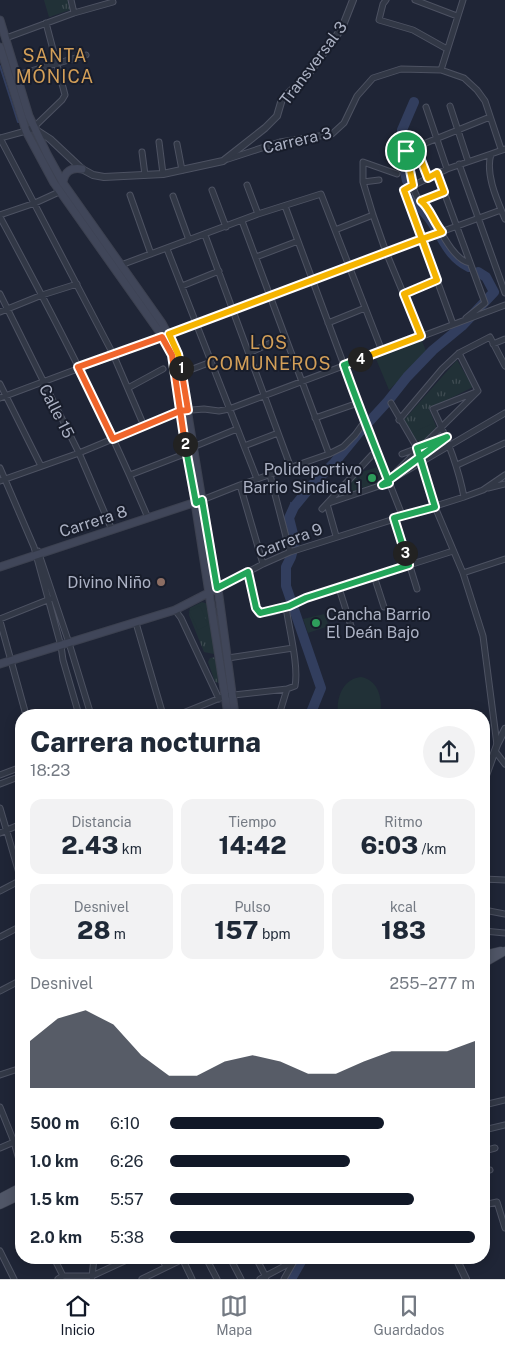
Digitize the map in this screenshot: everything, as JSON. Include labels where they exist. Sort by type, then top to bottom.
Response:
[{"type":"main road","points":[[0,20],[17,75],[27,130],[121,265],[178,354],[188,410],[209,592],[227,709]]},
{"type":"main road","points":[[0,47],[27,130],[58,192],[166,335],[172,355],[187,454],[217,588],[228,658],[225,697],[232,709]]},
{"type":"main road","points":[[63,183],[64,176],[69,171],[75,168],[82,169]]},
{"type":"main road","name":"Carrera 8","points":[[0,567],[36,552],[198,502]]},
{"type":"main road","name":"Carrera 9","points":[[0,664],[175,610],[217,588]]},
{"type":"main road","points":[[490,954],[505,950]]},
{"type":"main road","points":[[490,959],[505,950]]},
{"type":"main road","points":[[0,1196],[15,1188]]},
{"type":"main road","points":[[0,1207],[15,1200]]},
{"type":"street","points":[[71,0],[74,13]]},
{"type":"street","name":"Transversal 3","points":[[223,161],[265,128],[277,116],[282,99],[307,76],[342,28],[353,0]]},
{"type":"street","points":[[386,0],[383,4],[379,20],[413,30],[447,49]]},
{"type":"street","points":[[415,0],[458,16]]},
{"type":"street","points":[[440,70],[463,0]]},
{"type":"street","points":[[6,38],[74,13],[113,2]]},
{"type":"street","points":[[46,23],[65,95],[62,100],[27,130],[0,138],[113,354],[144,426]]},
{"type":"street","points":[[17,75],[86,55]]},
{"type":"street","name":"Carrera 3","points":[[27,130],[50,139],[82,169],[93,175],[104,177],[163,174],[223,161],[280,142],[332,134],[344,123],[357,96],[373,78],[401,69],[440,70],[464,78],[477,90],[485,101],[503,149]]},
{"type":"street","points":[[450,106],[460,130],[468,161]]},
{"type":"street","points":[[426,107],[447,169]]},
{"type":"street","points":[[470,262],[464,262],[454,252],[430,216],[425,204],[417,196],[406,151],[490,117]]},
{"type":"street","points":[[412,137],[428,178]]},
{"type":"street","points":[[159,142],[163,174]]},
{"type":"street","points":[[177,144],[182,170]]},
{"type":"street","points":[[453,324],[404,190],[437,173],[503,149]]},
{"type":"street","points":[[142,152],[145,175]]},
{"type":"street","points":[[491,154],[488,163],[493,188],[505,219]]},
{"type":"street","points":[[397,174],[363,162],[363,182],[373,215],[386,252],[421,336]]},
{"type":"street","points":[[459,164],[503,282],[505,293]]},
{"type":"street","points":[[437,173],[484,303],[468,319]]},
{"type":"street","points":[[363,182],[379,180]]},
{"type":"street","points":[[247,185],[258,214]]},
{"type":"street","points":[[212,190],[226,227]]},
{"type":"street","points":[[58,192],[0,216],[78,367],[130,475],[148,518]]},
{"type":"street","points":[[421,201],[444,192]]},
{"type":"street","points":[[121,265],[258,214],[321,194],[382,351]]},
{"type":"street","points":[[130,195],[151,254]]},
{"type":"street","points":[[173,196],[189,240]]},
{"type":"street","points":[[285,206],[365,422],[402,515]]},
{"type":"street","points":[[3,397],[312,279],[501,210]]},
{"type":"street","points":[[335,230],[373,215]]},
{"type":"street","points":[[242,221],[328,454]]},
{"type":"street","points":[[206,234],[232,310],[291,468]]},
{"type":"street","points":[[256,257],[298,241]]},
{"type":"street","points":[[167,249],[256,479]]},
{"type":"street","points":[[182,286],[219,271]]},
{"type":"street","points":[[404,294],[437,280]]},
{"type":"street","points":[[0,312],[42,295],[77,284]]},
{"type":"street","name":"Calle 15","points":[[0,294],[79,453],[112,530]]},
{"type":"street","points":[[0,482],[79,453],[180,411],[204,409],[219,411],[229,409],[505,305]]},
{"type":"street","points":[[328,323],[365,308]]},
{"type":"street","points":[[249,353],[284,337]]},
{"type":"street","points":[[399,420],[442,369],[460,353],[490,337],[505,366]]},
{"type":"street","points":[[493,344],[505,339]]},
{"type":"street","points":[[460,353],[478,390]]},
{"type":"street","points":[[182,372],[211,362]]},
{"type":"street","points":[[128,388],[163,369]]},
{"type":"street","points":[[0,384],[3,397],[41,466]]},
{"type":"street","points":[[464,497],[457,465],[447,437],[433,409],[478,390]]},
{"type":"street","points":[[382,485],[478,390]]},
{"type":"street","points":[[315,418],[358,403]]},
{"type":"street","points":[[391,403],[399,420],[417,448],[435,507],[463,573],[483,636],[496,748],[505,764]]},
{"type":"street","points":[[382,485],[505,413]]},
{"type":"street","points":[[198,502],[343,447],[365,422]]},
{"type":"street","points":[[193,447],[237,430]]},
{"type":"street","points":[[244,446],[278,433]]},
{"type":"street","points":[[382,485],[447,437]]},
{"type":"street","points":[[402,454],[447,437]]},
{"type":"street","points":[[457,465],[505,444]]},
{"type":"street","points":[[130,475],[187,454]]},
{"type":"street","points":[[322,509],[372,455],[378,454]]},
{"type":"street","points":[[0,468],[36,552],[50,599],[61,646],[62,660],[77,709]]},
{"type":"street","points":[[270,475],[290,552]]},
{"type":"street","name":"Carrera 9","points":[[217,588],[290,552],[402,515],[435,507],[464,497],[482,490],[505,476]]},
{"type":"street","points":[[326,504],[389,483]]},
{"type":"street","points":[[482,490],[505,484]]},
{"type":"street","points":[[240,485],[263,564]]},
{"type":"street","points":[[326,504],[336,536]]},
{"type":"street","points":[[394,518],[417,589]]},
{"type":"street","points":[[248,572],[256,608],[258,612],[265,613],[453,551]]},
{"type":"street","points":[[463,573],[505,559]]},
{"type":"street","points":[[374,576],[384,606]]},
{"type":"street","points":[[339,588],[351,626]]},
{"type":"street","points":[[24,709],[0,620],[50,599]]},
{"type":"street","points":[[50,599],[69,643],[89,709]]},
{"type":"street","points":[[194,709],[225,697],[287,689],[295,686],[293,648],[287,607]]},
{"type":"street","points":[[175,610],[225,697]]},
{"type":"street","points":[[136,623],[161,709]]},
{"type":"street","points":[[228,658],[293,648]]},
{"type":"street","points":[[281,709],[287,689]]},
{"type":"street","points":[[490,764],[505,729]]},
{"type":"street","points":[[0,775],[15,769]]},
{"type":"street","points":[[0,784],[15,778]]},
{"type":"street","points":[[0,808],[15,860]]},
{"type":"street","points":[[0,833],[15,827]]},
{"type":"street","points":[[490,879],[505,880]]},
{"type":"street","points":[[0,891],[15,883]]},
{"type":"street","points":[[490,911],[505,914]]},
{"type":"street","points":[[0,937],[15,929]]},
{"type":"street","points":[[490,932],[505,933]]},
{"type":"street","points":[[0,991],[15,983]]},
{"type":"street","points":[[0,1075],[15,1070]]},
{"type":"street","points":[[490,1104],[505,1100]]},
{"type":"street","points":[[0,1107],[15,1146]]},
{"type":"street","points":[[490,1129],[505,1126]]},
{"type":"street","points":[[0,1148],[14,1142]]},
{"type":"street","points":[[490,1149],[495,1148]]},
{"type":"street","points":[[490,1204],[497,1202],[503,1214],[505,1228]]},
{"type":"street","points":[[0,1252],[14,1279]]},
{"type":"street","points":[[56,1264],[61,1278],[92,1278],[119,1264]]},
{"type":"street","points":[[92,1278],[93,1264]]},
{"type":"street","points":[[142,1279],[170,1264]]},
{"type":"street","points":[[186,1264],[192,1279]]},
{"type":"street","points":[[209,1264],[217,1279]]},
{"type":"street","points":[[233,1264],[241,1279]]},
{"type":"street","points":[[259,1264],[266,1278]]},
{"type":"street","points":[[260,1279],[266,1278],[288,1264]]},
{"type":"street","points":[[284,1279],[292,1264]]},
{"type":"street","points":[[459,1264],[466,1279]]},
{"type":"green space","points":[[44,0],[70,0],[73,9],[49,17]]},
{"type":"green space","points":[[422,341],[427,353],[389,390],[376,359]]},
{"type":"green space","points":[[457,360],[473,387],[429,409],[440,436],[416,446],[403,421]]},
{"type":"green space","points":[[432,424],[438,437],[416,446],[409,434]]},
{"type":"green space","name":"Polideportivo Barrio Sindical 1","points":[[381,466],[386,482],[363,489],[358,473]]},
{"type":"green space","points":[[356,476],[361,490],[336,498]]},
{"type":"green space","points":[[202,602],[208,604],[216,653],[214,654],[204,652],[189,615],[190,608]]},
{"type":"green space","points":[[200,606],[208,625],[198,630],[189,611]]},
{"type":"green space","name":"Cancha Barrio El Deán Bajo","points":[[324,614],[329,626],[308,633],[303,619]]},
{"type":"green space","points":[[216,657],[220,683],[215,682],[208,662],[210,658]]},
{"type":"green space","points":[[361,677],[376,686],[380,697],[381,709],[338,709],[339,696],[345,686],[354,679]]},
{"type":"waterway","points":[[0,66],[18,122],[21,122]]},
{"type":"waterway","points":[[407,181],[401,155],[402,130],[414,102]]},
{"type":"waterway","points":[[414,199],[434,225],[450,252],[469,267]]},
{"type":"waterway","points":[[312,709],[321,688],[286,586],[286,567],[295,542],[289,518],[294,507],[312,485],[334,463],[407,377],[433,350],[462,326],[494,292],[486,277],[478,272]]},
{"type":"waterway","points":[[291,503],[294,507]]},
{"type":"waterway","points":[[291,1279],[300,1264]]},
{"type":"place","name":"Polideportivo Barrio Sindical 1","points":[[372,478]]},
{"type":"place","name":"Divino Niño","points":[[161,582]]},
{"type":"place","name":"Cancha Barrio El Deán Bajo","points":[[316,623]]},
{"type":"district","name":"SANTA MÓNICA","points":[[55,66]]},
{"type":"district","name":"LOS COMUNEROS","points":[[269,353]]},
{"type":"route","points":[[406,151],[413,185],[404,190],[422,239],[169,334],[178,354],[188,410],[180,411],[113,439],[78,367],[162,337],[172,355],[180,411],[196,503],[202,500],[217,588],[248,572],[256,608],[260,613],[289,606],[306,598],[409,565],[394,518],[435,507],[421,462],[417,448],[447,437],[415,461],[382,485],[389,483],[378,454],[358,403],[344,365],[421,336],[404,294],[437,280],[422,239],[442,232],[430,216],[425,204],[421,201],[444,192],[437,173],[428,178],[416,147],[406,151]]}]
